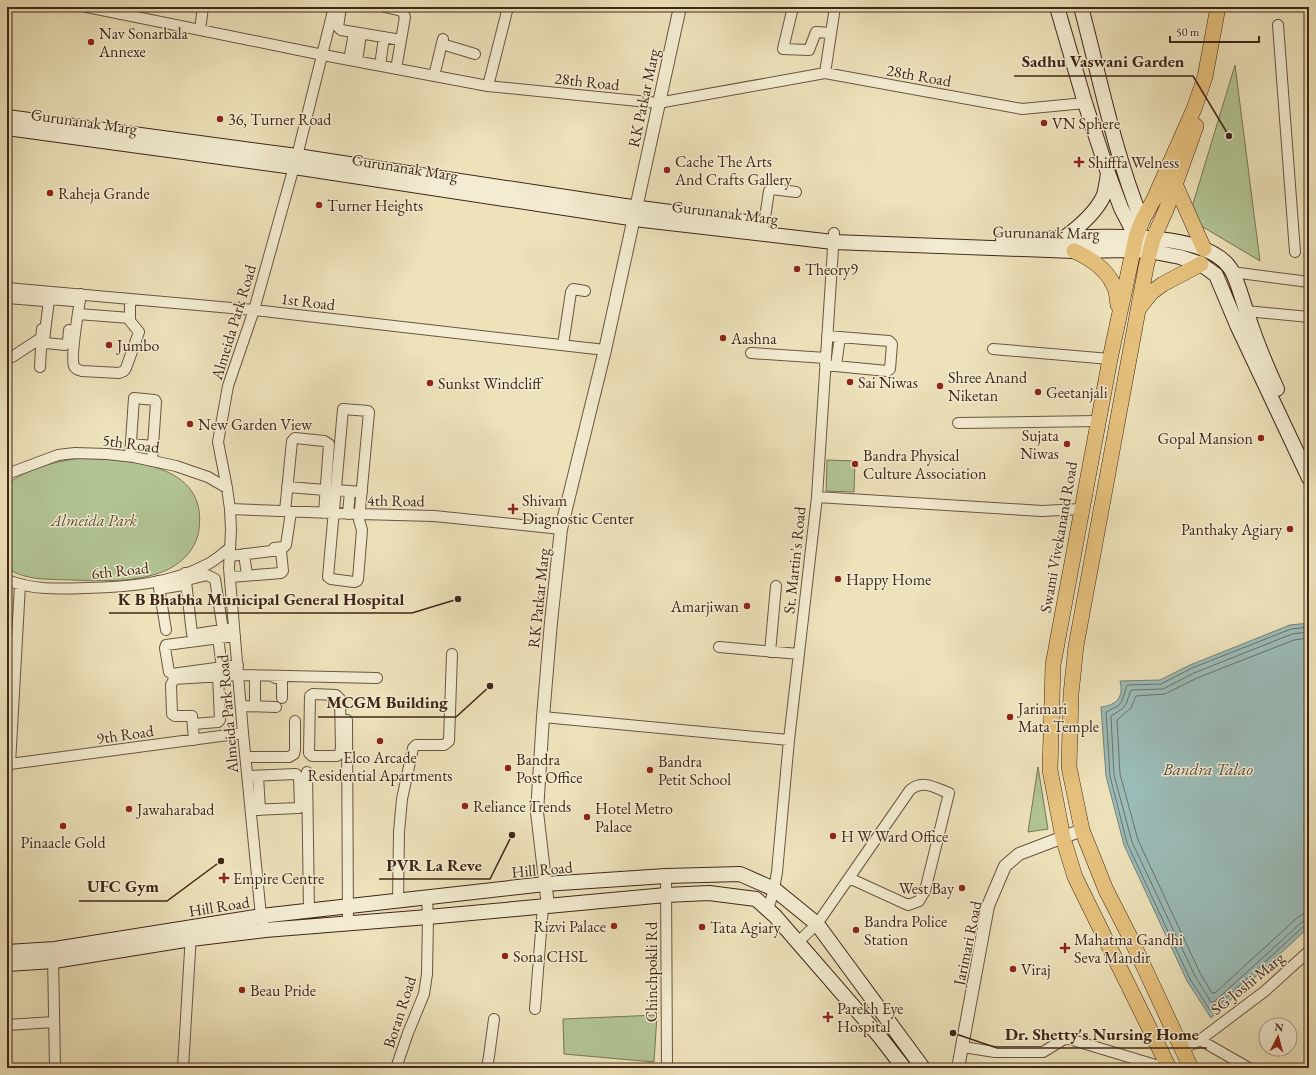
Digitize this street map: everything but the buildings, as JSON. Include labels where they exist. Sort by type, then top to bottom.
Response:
[{"type":"main road","points":[[1057,7],[1085,103],[1108,173],[1134,244]]},
{"type":"main road","points":[[1081,7],[1120,156],[1133,200],[1151,245]]},
{"type":"main road","name":"Swami Vivekanand Road","points":[[1191,1068],[1131,939],[1106,890],[1082,830],[1069,767],[1071,694],[1076,646],[1138,308],[1151,245],[1166,210],[1214,75],[1218,7]]},
{"type":"main road","name":"Swami Vivekanand Road","points":[[1164,1066],[1075,877],[1063,838],[1050,770],[1053,665],[1081,509],[1134,244],[1142,221],[1154,199],[1194,110],[1227,7]]},
{"type":"main road","name":"Gurunanak Marg","points":[[7,117],[295,162],[634,212],[833,238],[1074,252],[1134,244]]},
{"type":"main road","name":"Gurunanak Marg","points":[[7,128],[295,162]]},
{"type":"main road","points":[[1064,238],[1080,226],[1092,212],[1104,194],[1108,173]]},
{"type":"main road","points":[[1175,184],[1204,249]]},
{"type":"main road","name":"Gurunanak Marg","points":[[833,238],[1006,240],[1064,238],[1151,245],[1189,244],[1204,249],[1222,259],[1232,272],[1256,341],[1309,457]]},
{"type":"main road","name":"Gurunanak Marg","points":[[1151,245],[1201,264],[1216,275],[1237,325],[1309,478]]},
{"type":"main road","points":[[1074,252],[1087,256],[1113,283],[1117,294],[1120,316]]},
{"type":"main road","points":[[1138,308],[1152,292],[1163,284],[1201,264]]},
{"type":"main road","name":"Hill Road","points":[[7,964],[53,955],[191,933],[261,916],[545,884],[666,876],[740,874],[774,889],[817,924],[918,1066]]},
{"type":"main road","name":"Hill Road","points":[[191,933],[265,930],[348,924],[666,895],[709,893],[756,899],[776,916],[880,1037],[904,1068]]},
{"type":"main road","name":"Hill Road","points":[[7,952],[53,955]]},
{"type":"street","name":"28th Road","points":[[87,7],[353,61],[488,86],[658,103],[825,73],[1022,109],[1085,103]]},
{"type":"street","points":[[200,30],[203,7]]},
{"type":"street","name":"Almeida Park Road","points":[[227,488],[218,442],[228,386],[254,310],[295,162],[334,7]]},
{"type":"street","points":[[341,7],[338,23],[339,29],[398,40]]},
{"type":"street","points":[[385,7],[400,11],[404,15],[398,40],[394,68]]},
{"type":"street","points":[[488,86],[508,7]]},
{"type":"street","name":"RK Patkar Marg","points":[[546,906],[537,812],[551,622],[561,529],[605,350],[680,7]]},
{"type":"street","points":[[793,7],[783,49],[809,50],[816,32],[831,33]]},
{"type":"street","points":[[825,73],[831,33],[832,8]]},
{"type":"street","points":[[1278,25],[1295,252]]},
{"type":"street","points":[[353,61],[358,33]]},
{"type":"street","points":[[377,65],[381,37]]},
{"type":"street","points":[[434,76],[443,41],[475,54]]},
{"type":"street","points":[[763,229],[769,191],[772,189],[796,192]]},
{"type":"street","name":"St. Martin's Road","points":[[768,910],[774,889],[778,864],[789,740],[817,497],[833,238]]},
{"type":"street","points":[[1232,272],[1309,282]]},
{"type":"street","name":"1st Road","points":[[7,288],[47,296],[130,299],[254,310],[605,350]]},
{"type":"street","points":[[563,345],[571,292],[573,289],[585,291]]},
{"type":"street","points":[[7,298],[47,296]]},
{"type":"street","points":[[40,367],[42,348],[45,342],[47,296]]},
{"type":"street","points":[[7,359],[41,338],[47,296]]},
{"type":"street","points":[[45,342],[46,344],[65,345],[68,342],[76,296]]},
{"type":"street","points":[[76,296],[78,314],[73,361],[77,370],[82,371],[120,373],[124,371],[139,332],[130,321],[130,299]]},
{"type":"street","points":[[1246,311],[1309,317]]},
{"type":"street","points":[[78,314],[130,318]]},
{"type":"street","points":[[751,353],[826,361],[836,365],[887,372],[890,369],[892,344],[889,341],[827,336]]},
{"type":"street","points":[[836,365],[840,337]]},
{"type":"street","points":[[993,350],[1110,359]]},
{"type":"street","points":[[130,456],[134,398],[155,400],[152,461]]},
{"type":"street","points":[[230,552],[284,547],[286,545],[288,512],[287,487],[292,441],[295,438],[328,443],[331,490],[328,577],[331,580],[357,581],[362,530],[359,518],[368,411],[343,410],[331,490]]},
{"type":"street","points":[[958,424],[1098,421]]},
{"type":"street","points":[[131,444],[153,446]]},
{"type":"street","name":"5th Road","points":[[7,474],[58,455],[75,453],[107,454],[130,456],[176,466],[208,477],[227,488]]},
{"type":"street","points":[[287,487],[362,492]]},
{"type":"street","points":[[227,488],[230,509]]},
{"type":"street","points":[[348,514],[350,491]]},
{"type":"street","points":[[817,497],[1042,511],[1081,509]]},
{"type":"street","name":"Almeida Park Road","points":[[230,509],[230,577],[243,733],[246,756],[253,776],[261,916],[265,930]]},
{"type":"street","name":"4th Road","points":[[230,509],[330,515],[348,514],[359,518],[434,516],[561,529]]},
{"type":"street","points":[[330,515],[359,518]]},
{"type":"street","points":[[230,552],[244,554],[280,550],[282,572],[230,577]]},
{"type":"street","name":"6th Road","points":[[7,580],[20,585],[59,590],[159,585],[184,578],[230,552]]},
{"type":"street","points":[[244,554],[247,575]]},
{"type":"street","points":[[184,578],[207,575],[215,580],[221,634],[220,720],[218,722],[193,724]]},
{"type":"street","points":[[184,578],[188,621]]},
{"type":"street","points":[[184,578],[192,634],[221,634]]},
{"type":"street","name":"9th Road","points":[[20,585],[10,764],[243,733]]},
{"type":"street","points":[[159,585],[166,630]]},
{"type":"street","points":[[770,652],[776,586]]},
{"type":"street","points":[[220,672],[172,674],[169,672],[165,648],[166,645],[235,632]]},
{"type":"street","points":[[719,647],[799,654]]},
{"type":"street","points":[[398,901],[399,832],[402,800],[413,748],[416,745],[444,745],[449,741],[452,654]]},
{"type":"street","points":[[194,740],[192,716],[175,716],[172,714],[172,680],[238,670],[255,676],[282,678],[282,698]]},
{"type":"street","points":[[255,676],[377,678]]},
{"type":"street","points":[[255,676],[255,706]]},
{"type":"street","points":[[317,694],[318,677]]},
{"type":"street","points":[[317,694],[336,696],[340,699],[341,748],[340,753],[336,756],[312,756],[309,753],[310,696],[317,694]]},
{"type":"street","points":[[241,706],[276,707]]},
{"type":"street","points":[[543,717],[789,740]]},
{"type":"street","points":[[347,720],[348,924]]},
{"type":"street","points":[[246,756],[292,756],[295,750],[296,721]]},
{"type":"street","points":[[307,772],[309,911]]},
{"type":"street","points":[[253,776],[296,774],[299,777],[299,808],[255,810]]},
{"type":"street","points":[[798,942],[817,924],[910,790],[916,785],[926,785],[949,793],[925,890],[919,901],[908,905],[849,878]]},
{"type":"street","name":"Jarimari Road","points":[[958,1068],[988,906],[1005,866],[1019,854],[1082,830]]},
{"type":"street","name":"Chinchpokli Rd","points":[[666,876],[667,1068]]},
{"type":"street","name":"Boran Road","points":[[396,1068],[424,994],[427,974],[427,898]]},
{"type":"street","points":[[535,1009],[546,906]]},
{"type":"street","points":[[183,1068],[191,933]]},
{"type":"street","name":"SG Joshi Marg","points":[[1183,1049],[1200,1040],[1265,991],[1309,952]]},
{"type":"street","points":[[53,955],[55,1068]]},
{"type":"street","points":[[487,1068],[490,1056],[494,1019]]},
{"type":"street","points":[[7,1025],[54,1022]]},
{"type":"street","points":[[963,1047],[995,1052],[1043,1052],[1066,1038],[1164,1066]]},
{"type":"street","points":[[1200,1040],[1249,1068]]},
{"type":"green space","points":[[1235,65],[1260,261],[1198,224],[1192,207]]},
{"type":"green space","name":"Almeida Park","points":[[80,458],[120,461],[160,469],[178,478],[191,490],[198,507],[199,529],[198,536],[192,548],[184,559],[173,567],[156,574],[119,580],[54,580],[22,575],[7,568],[7,484],[15,478],[42,466]]},
{"type":"green space","points":[[827,460],[855,461],[854,492],[826,491]]},
{"type":"green space","points":[[1038,767],[1048,829],[1028,832]]},
{"type":"green space","points":[[657,1015],[654,1062],[564,1054],[563,1019]]},
{"type":"water","name":"Bandra Talao","points":[[1309,623],[1309,927],[1211,1018],[1187,981],[1124,845],[1106,776],[1101,707],[1107,706],[1118,699],[1121,692],[1120,681],[1160,680],[1190,665],[1290,625]]},
{"type":"place","name":"Nav Sonarbala Annexe","points":[[91,42]]},
{"type":"place","name":"36, Turner Road","points":[[220,119]]},
{"type":"place","name":"VN Sphere","points":[[1044,123]]},
{"type":"place","name":"Sadhu Vaswani Garden","points":[[1229,136]]},
{"type":"place","name":"Shifffa Welness","points":[[1079,162]]},
{"type":"place","name":"Cache The Arts And Crafts Gallery","points":[[667,170]]},
{"type":"place","name":"Raheja Grande","points":[[50,193]]},
{"type":"place","name":"Turner Heights","points":[[319,205]]},
{"type":"place","name":"Theory9","points":[[797,269]]},
{"type":"place","name":"Aashna","points":[[723,338]]},
{"type":"place","name":"Jumbo","points":[[109,345]]},
{"type":"place","name":"Sai Niwas","points":[[850,382]]},
{"type":"place","name":"Sunkst Windcliff","points":[[430,383]]},
{"type":"place","name":"Shree Anand Niketan","points":[[940,386]]},
{"type":"place","name":"Geetanjali","points":[[1038,392]]},
{"type":"place","name":"New Garden View","points":[[190,424]]},
{"type":"place","name":"Gopal Mansion","points":[[1261,438]]},
{"type":"place","name":"Sujata Niwas","points":[[1067,444]]},
{"type":"place","name":"Bandra Physical Culture Association","points":[[855,464]]},
{"type":"place","name":"Shivam Diagnostic Center","points":[[513,509]]},
{"type":"place","name":"Panthaky Agiary","points":[[1290,529]]},
{"type":"place","name":"Happy Home","points":[[838,579]]},
{"type":"place","name":"K B Bhabha Municipal General Hospital","points":[[458,599]]},
{"type":"place","name":"Amarjiwan","points":[[747,606]]},
{"type":"place","name":"MCGM Building","points":[[490,686]]},
{"type":"place","name":"Jarimari Mata Temple","points":[[1010,717]]},
{"type":"place","name":"Elco Arcade Residential Apartments","points":[[380,741]]},
{"type":"place","name":"Bandra Post Office","points":[[508,768]]},
{"type":"place","name":"Bandra Petit School","points":[[650,770]]},
{"type":"place","name":"Reliance Trends","points":[[465,806]]},
{"type":"place","name":"Jawaharabad","points":[[129,809]]},
{"type":"place","name":"Hotel Metro Palace","points":[[587,817]]},
{"type":"place","name":"Pinaacle Gold","points":[[63,826]]},
{"type":"place","name":"PVR La Reve","points":[[512,835]]},
{"type":"place","name":"H W Ward Office","points":[[833,836]]},
{"type":"place","name":"UFC Gym","points":[[221,861]]},
{"type":"place","name":"Empire Centre","points":[[224,878]]},
{"type":"place","name":"West Bay","points":[[962,888]]},
{"type":"place","name":"Rizvi Palace","points":[[614,926]]},
{"type":"place","name":"Tata Agiary","points":[[702,927]]},
{"type":"place","name":"Bandra Police Station","points":[[856,930]]},
{"type":"place","name":"Mahatma Gandhi Seva Mandir","points":[[1065,948]]},
{"type":"place","name":"Sona CHSL","points":[[505,956]]},
{"type":"place","name":"Viraj","points":[[1013,969]]},
{"type":"place","name":"Beau Pride","points":[[242,990]]},
{"type":"place","name":"Parekh Eye Hospital","points":[[828,1017]]},
{"type":"place","name":"Dr. Shetty's Nursing Home","points":[[953,1033]]}]
